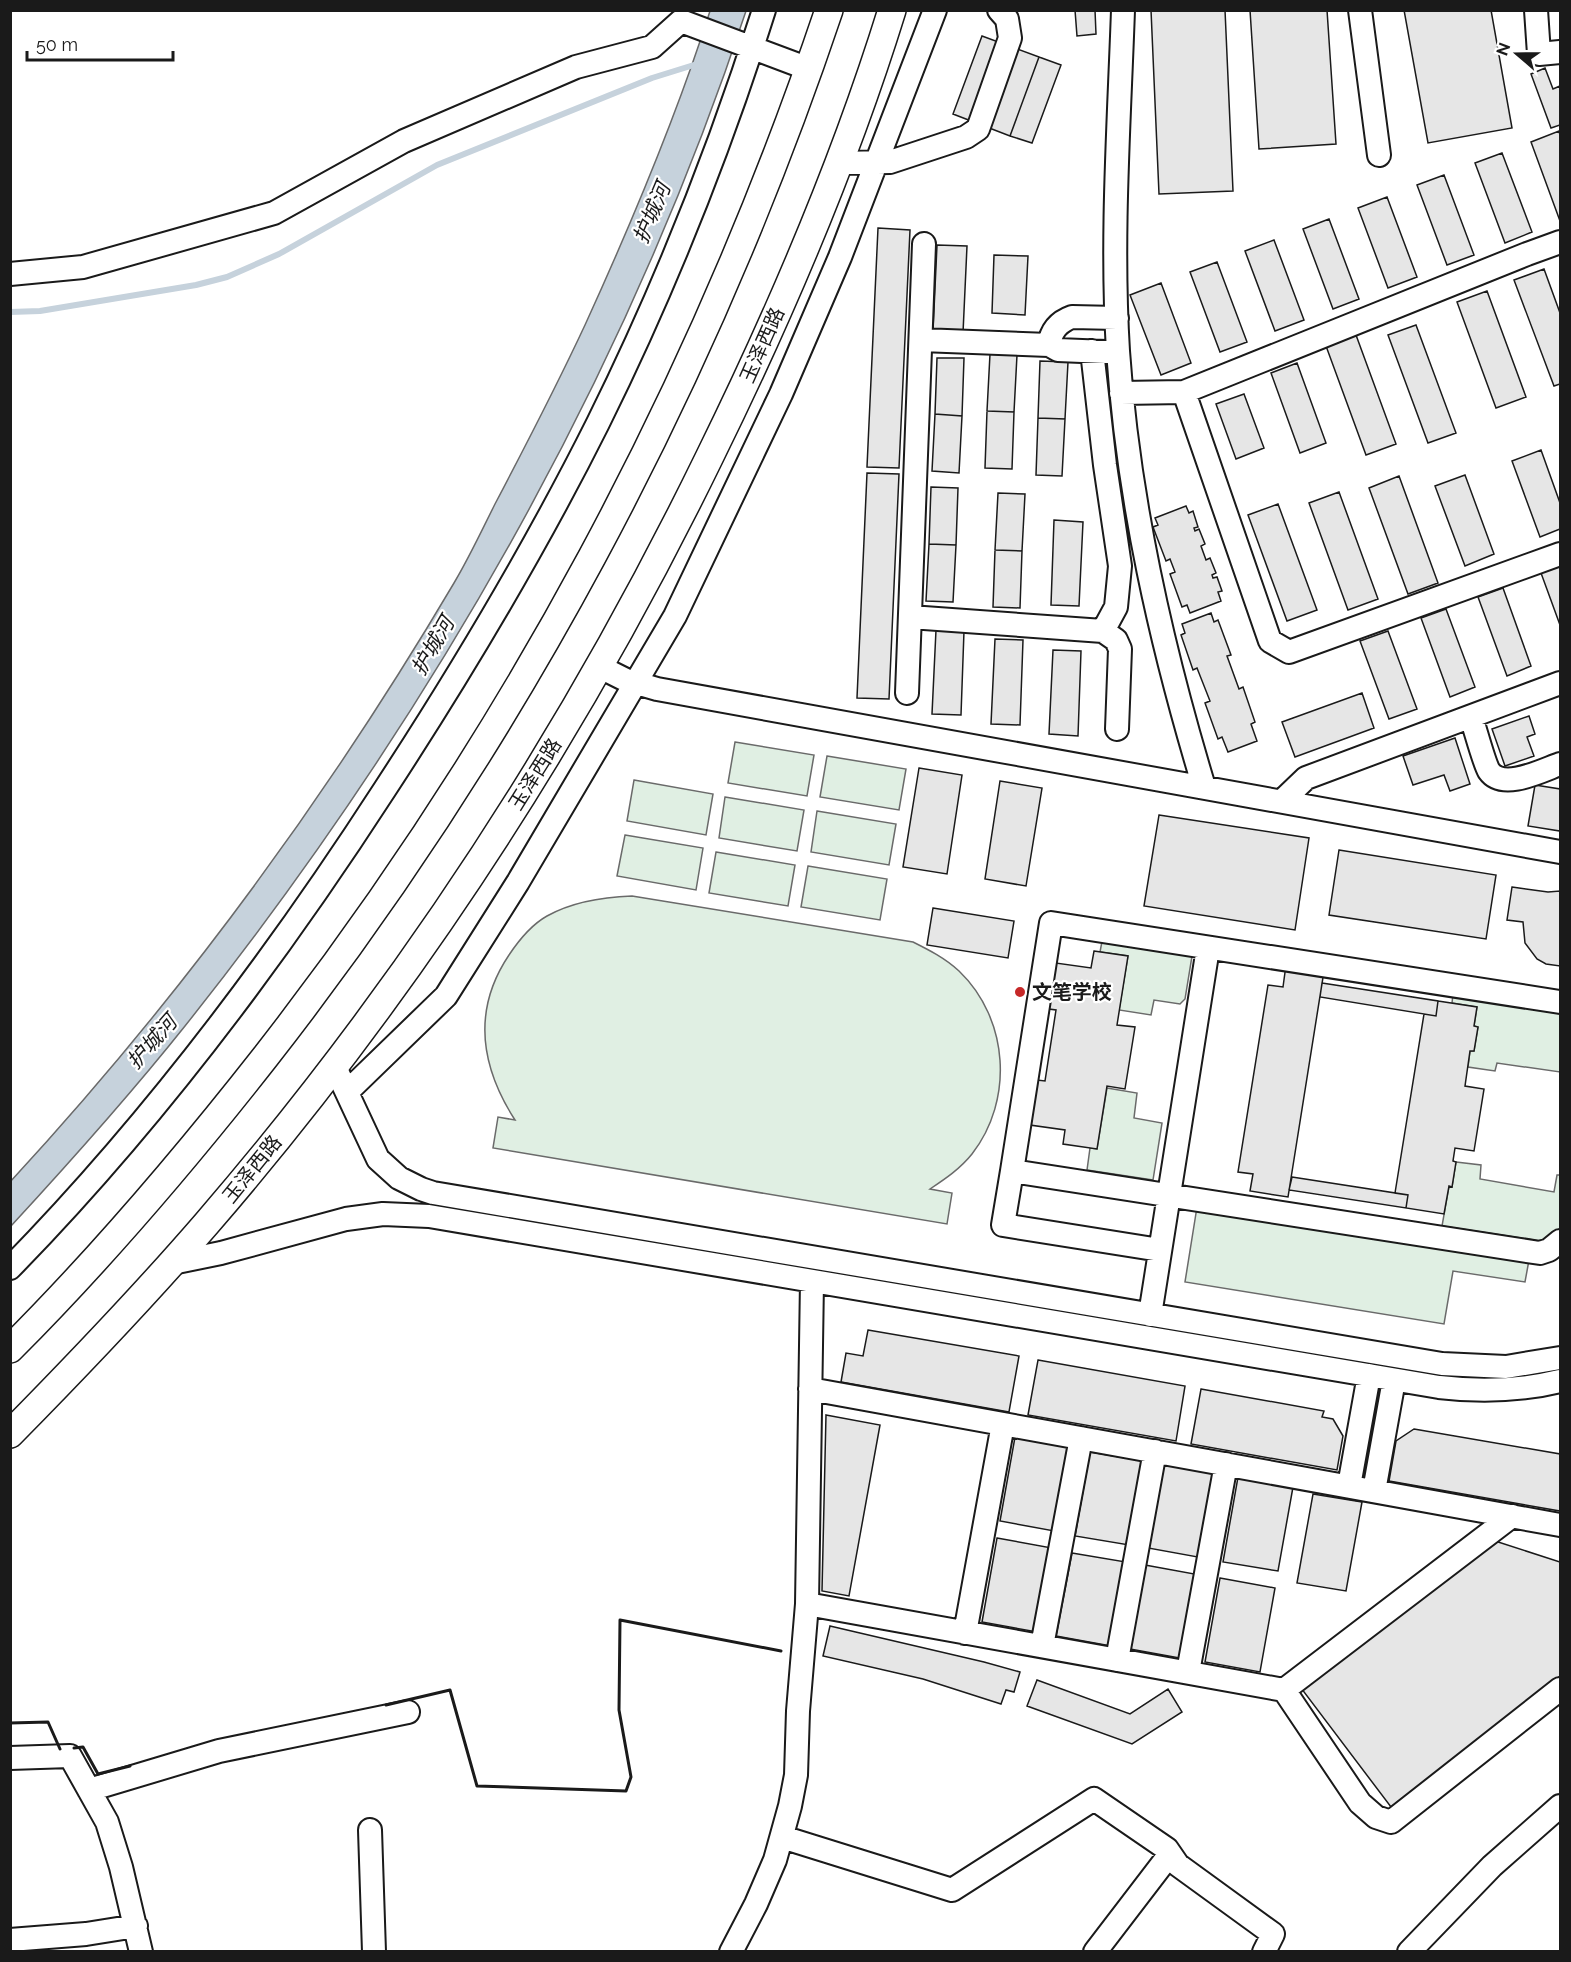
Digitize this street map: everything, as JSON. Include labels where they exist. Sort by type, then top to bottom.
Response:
[{"type":"main road","points":[[10,1349],[107,1247],[164,1181],[233,1098],[326,978],[388,892],[481,750],[533,665],[582,578],[673,399],[742,246],[810,69],[829,10]]},
{"type":"main road","name":"玉泽西路","points":[[10,1434],[76,1368],[172,1263],[273,1143],[334,1065],[436,926],[531,782],[600,667],[671,536],[726,424],[796,269],[838,163],[892,10]]},
{"type":"street","points":[[10,1268],[138,1127],[201,1051],[310,902],[406,758],[462,666],[558,498],[627,364],[660,291],[702,187],[764,10]]},
{"type":"street","points":[[347,1092],[446,996],[518,882],[675,616],[781,394],[840,257],[935,10]]},
{"type":"street","points":[[838,163],[890,162],[966,137],[978,129],[1010,38],[1007,19],[999,10]]},
{"type":"street","points":[[1123,10],[1116,232],[1121,393],[1138,518],[1150,580],[1183,719],[1204,787]]},
{"type":"street","points":[[1360,10],[1379,156]]},
{"type":"street","points":[[1536,10],[1539,54],[1560,52]]},
{"type":"street","points":[[10,274],[83,267],[274,213],[404,141],[576,67],[652,47],[681,21],[810,69]]},
{"type":"street","points":[[1121,393],[1184,392],[1560,242]]},
{"type":"street","points":[[907,693],[924,244]]},
{"type":"street","points":[[1049,345],[1054,330],[1065,319],[1072,317],[1117,318]]},
{"type":"street","points":[[921,340],[1049,345],[1058,350],[1118,353]]},
{"type":"street","points":[[1092,351],[1105,465],[1120,566],[1116,607],[1103,631]]},
{"type":"street","points":[[1184,392],[1269,641],[1288,652],[1560,554]]},
{"type":"street","points":[[910,617],[1103,631],[1116,640],[1120,648],[1117,729]]},
{"type":"street","points":[[600,667],[636,683],[1560,852]]},
{"type":"street","points":[[1282,801],[1306,778],[1560,683]]},
{"type":"street","points":[[1471,717],[1490,771],[1499,778],[1513,780],[1560,764]]},
{"type":"street","points":[[1160,1250],[1003,1225],[1051,923],[1560,1002]]},
{"type":"street","points":[[1150,1315],[1208,948]]},
{"type":"street","points":[[334,1065],[378,1159],[399,1178],[433,1193],[1453,1366],[1506,1367],[1560,1358]]},
{"type":"street","points":[[1012,1171],[1540,1253],[1549,1250],[1560,1241]]},
{"type":"street","points":[[172,1263],[221,1253],[346,1219],[383,1215],[429,1216],[1439,1387],[1485,1391],[1535,1387],[1560,1381]]},
{"type":"street","points":[[731,1952],[766,1882],[783,1837],[796,1774],[798,1711],[807,1604],[812,1281]]},
{"type":"street","points":[[1349,1486],[1370,1376]]},
{"type":"street","points":[[1374,1491],[1394,1380]]},
{"type":"street","points":[[810,1389],[1560,1526]]},
{"type":"street","points":[[965,1633],[1003,1424]]},
{"type":"street","points":[[1042,1646],[1081,1438]]},
{"type":"street","points":[[1117,1659],[1155,1451]]},
{"type":"street","points":[[1188,1672],[1226,1464]]},
{"type":"street","points":[[1284,1690],[1512,1516]]},
{"type":"street","points":[[807,1604],[1284,1690],[1360,1803],[1376,1817],[1391,1822],[1560,1689]]},
{"type":"street","points":[[89,1790],[219,1751],[408,1712]]},
{"type":"street","points":[[10,1758],[70,1756],[107,1822],[121,1867],[141,1952]]},
{"type":"street","points":[[783,1837],[952,1890],[1094,1799],[1167,1849],[1179,1865],[1273,1934],[1264,1952]]},
{"type":"street","points":[[1409,1952],[1492,1866],[1560,1806]]},
{"type":"street","points":[[369,1830],[374,1952]]},
{"type":"street","points":[[1095,1952],[1170,1854]]},
{"type":"street","points":[[10,1940],[86,1934],[136,1926]]},
{"type":"green space","points":[[735,742],[814,755],[807,796],[728,783]]},
{"type":"green space","points":[[827,756],[906,769],[899,810],[820,797]]},
{"type":"green space","points":[[634,780],[713,794],[706,835],[627,821]]},
{"type":"green space","points":[[725,797],[804,810],[797,851],[719,838]]},
{"type":"green space","points":[[817,811],[896,824],[889,865],[811,852]]},
{"type":"green space","points":[[625,835],[703,848],[696,890],[617,876]]},
{"type":"green space","points":[[716,852],[795,865],[788,906],[709,893]]},
{"type":"green space","points":[[808,866],[887,879],[880,920],[801,907]]},
{"type":"green space","points":[[632,896],[913,942],[943,958],[959,971],[976,990],[988,1012],[996,1036],[1000,1060],[1000,1085],[995,1109],[986,1133],[972,1154],[957,1169],[930,1189],[952,1193],[947,1224],[493,1148],[498,1117],[515,1120],[495,1080],[488,1059],[485,1038],[486,1017],[497,976],[521,938],[547,916],[589,901]]},
{"type":"green space","points":[[1103,936],[1192,956],[1185,999],[1180,1004],[1154,1000],[1151,1015],[1119,1010],[1128,956],[1100,952]]},
{"type":"green space","points":[[1453,994],[1560,1012],[1560,1072],[1497,1063],[1495,1071],[1468,1067],[1470,1051],[1474,1051],[1478,1027],[1474,1026],[1477,1007],[1452,1003]]},
{"type":"green space","points":[[1107,1088],[1137,1093],[1134,1118],[1162,1123],[1153,1180],[1087,1170],[1090,1148],[1097,1149]]},
{"type":"green space","points":[[1456,1162],[1481,1165],[1480,1179],[1554,1192],[1557,1175],[1560,1175],[1560,1228],[1555,1234],[1540,1241],[1442,1226]]},
{"type":"green space","points":[[1197,1207],[1529,1260],[1525,1282],[1453,1271],[1444,1324],[1185,1282]]},
{"type":"water","name":"护城河","points":[[710,11],[746,11],[697,148],[641,283],[579,414],[510,543],[437,669],[358,791],[274,910],[143,1077],[11,1226],[10,1182],[133,1041],[248,894],[355,742],[460,573],[585,325],[668,130]]},
{"type":"building","points":[[1075,10],[1095,10],[1096,34],[1077,36]]},
{"type":"building","points":[[1151,10],[1225,10],[1233,191],[1159,194]]},
{"type":"building","points":[[1250,10],[1327,10],[1336,144],[1259,149]]},
{"type":"building","points":[[1404,10],[1491,10],[1512,128],[1428,143]]},
{"type":"building","points":[[982,36],[1039,57],[1010,136],[953,114]]},
{"type":"building","points":[[1039,57],[1061,65],[1032,143],[1010,136]]},
{"type":"building","points":[[1545,68],[1553,89],[1560,86],[1560,125],[1551,128],[1531,74]]},
{"type":"building","points":[[1559,131],[1560,135],[1560,221],[1531,142]]},
{"type":"building","points":[[1502,153],[1532,232],[1505,243],[1475,163]]},
{"type":"building","points":[[1444,175],[1474,255],[1447,265],[1417,185]]},
{"type":"building","points":[[1387,197],[1417,277],[1388,288],[1358,208]]},
{"type":"building","points":[[1329,219],[1359,299],[1333,309],[1303,229]]},
{"type":"building","points":[[878,228],[910,230],[899,468],[867,467]]},
{"type":"building","points":[[1274,240],[1304,320],[1275,331],[1245,251]]},
{"type":"building","points":[[937,245],[967,246],[963,333],[933,331]]},
{"type":"building","points":[[994,255],[1028,256],[1025,315],[992,313]]},
{"type":"building","points":[[1217,262],[1247,342],[1220,352],[1190,272]]},
{"type":"building","points":[[1544,269],[1560,313],[1560,384],[1554,386],[1514,280]]},
{"type":"building","points":[[1161,283],[1191,363],[1161,375],[1130,295]]},
{"type":"building","points":[[1487,291],[1526,397],[1496,408],[1457,302]]},
{"type":"building","points":[[1416,325],[1456,433],[1428,443],[1388,335]]},
{"type":"building","points":[[1356,335],[1396,444],[1366,455],[1326,346]]},
{"type":"building","points":[[990,354],[1017,355],[1014,412],[987,411]]},
{"type":"building","points":[[937,358],[964,358],[962,416],[935,414]]},
{"type":"building","points":[[1040,361],[1068,362],[1065,419],[1038,418]]},
{"type":"building","points":[[1297,363],[1326,443],[1300,453],[1271,373]]},
{"type":"building","points":[[1244,394],[1264,448],[1236,459],[1216,404]]},
{"type":"building","points":[[987,411],[1014,412],[1012,469],[985,468]]},
{"type":"building","points":[[935,414],[962,416],[959,473],[932,471]]},
{"type":"building","points":[[1038,418],[1065,419],[1062,476],[1036,475]]},
{"type":"building","points":[[1541,450],[1560,503],[1560,529],[1540,537],[1512,461]]},
{"type":"building","points":[[867,473],[899,474],[889,699],[857,698]]},
{"type":"building","points":[[1465,475],[1494,554],[1465,566],[1435,486]]},
{"type":"building","points":[[1399,476],[1438,583],[1408,594],[1369,488]]},
{"type":"building","points":[[931,487],[958,488],[956,545],[929,544]]},
{"type":"building","points":[[1339,492],[1378,599],[1348,610],[1309,503]]},
{"type":"building","points":[[998,493],[1025,494],[1022,551],[995,550]]},
{"type":"building","points":[[1278,504],[1317,610],[1287,621],[1248,515]]},
{"type":"building","points":[[1186,506],[1189,513],[1193,511],[1198,527],[1194,528],[1195,531],[1199,529],[1205,544],[1201,546],[1206,560],[1210,558],[1216,573],[1212,575],[1213,578],[1217,577],[1222,591],[1218,592],[1221,601],[1190,613],[1187,605],[1182,607],[1170,574],[1175,572],[1170,559],[1166,561],[1153,527],[1158,525],[1155,518]]},
{"type":"building","points":[[1054,520],[1083,522],[1079,606],[1051,605]]},
{"type":"building","points":[[929,544],[956,545],[953,602],[926,601]]},
{"type":"building","points":[[995,550],[1022,551],[1020,608],[993,607]]},
{"type":"building","points":[[1560,566],[1560,625],[1541,573]]},
{"type":"building","points":[[1503,588],[1531,666],[1507,676],[1478,597]]},
{"type":"building","points":[[1446,609],[1475,687],[1450,697],[1421,618]]},
{"type":"building","points":[[1211,613],[1214,622],[1218,620],[1231,655],[1227,656],[1239,689],[1243,687],[1255,722],[1251,724],[1257,741],[1228,752],[1222,737],[1218,739],[1205,703],[1210,701],[1197,668],[1193,670],[1181,635],[1185,633],[1182,624]]},
{"type":"building","points":[[936,630],[964,631],[961,715],[932,714]]},
{"type":"building","points":[[1388,631],[1417,709],[1389,719],[1360,641]]},
{"type":"building","points":[[995,639],[1023,640],[1020,725],[991,724]]},
{"type":"building","points":[[1053,650],[1081,651],[1078,736],[1049,734]]},
{"type":"building","points":[[1362,693],[1374,728],[1295,757],[1282,722]]},
{"type":"building","points":[[1529,716],[1535,734],[1527,737],[1534,756],[1505,766],[1492,729]]},
{"type":"building","points":[[1455,738],[1470,784],[1450,791],[1444,775],[1413,785],[1403,756]]},
{"type":"building","points":[[919,768],[962,775],[947,874],[903,867]]},
{"type":"building","points":[[1000,781],[1042,788],[1026,886],[985,879]]},
{"type":"building","points":[[1535,785],[1560,789],[1560,831],[1528,826]]},
{"type":"building","points":[[1159,815],[1309,838],[1295,930],[1144,906]]},
{"type":"building","points":[[1339,850],[1496,875],[1486,939],[1329,915]]},
{"type":"building","points":[[1512,887],[1548,892],[1560,891],[1560,966],[1546,964],[1537,959],[1525,943],[1523,922],[1507,920]]},
{"type":"building","points":[[933,908],[1014,921],[1008,958],[927,945]]},
{"type":"building","points":[[1094,951],[1128,956],[1117,1025],[1135,1027],[1125,1089],[1107,1086],[1097,1149],[1063,1144],[1065,1130],[1030,1125],[1037,1080],[1045,1081],[1056,1010],[1049,1009],[1056,963],[1091,968]]},
{"type":"building","points":[[1286,965],[1324,971],[1288,1197],[1250,1191],[1253,1174],[1238,1172],[1268,985],[1283,987]]},
{"type":"building","points":[[1322,983],[1438,1001],[1436,1016],[1320,997]]},
{"type":"building","points":[[1438,1001],[1477,1007],[1474,1026],[1478,1027],[1474,1051],[1470,1051],[1465,1086],[1484,1089],[1474,1151],[1455,1148],[1453,1161],[1456,1162],[1452,1187],[1449,1186],[1444,1214],[1406,1208],[1408,1195],[1395,1193],[1424,1014],[1436,1016]]},
{"type":"building","points":[[1292,1177],[1408,1195],[1406,1208],[1289,1190]]},
{"type":"building","points":[[868,1330],[1019,1356],[1009,1412],[841,1382],[846,1353],[863,1356]]},
{"type":"building","points":[[1038,1360],[1185,1386],[1176,1441],[1028,1415]]},
{"type":"building","points":[[1201,1389],[1324,1411],[1322,1417],[1333,1419],[1343,1436],[1337,1470],[1191,1444]]},
{"type":"building","points":[[826,1415],[880,1425],[849,1596],[822,1591]]},
{"type":"building","points":[[1414,1429],[1560,1454],[1560,1511],[1389,1481],[1396,1441]]},
{"type":"building","points":[[1015,1437],[1070,1447],[1054,1531],[1000,1521]]},
{"type":"building","points":[[1090,1452],[1144,1461],[1129,1545],[1075,1536]]},
{"type":"building","points":[[1163,1464],[1218,1474],[1203,1558],[1148,1548]]},
{"type":"building","points":[[1238,1477],[1293,1487],[1278,1571],[1223,1562]]},
{"type":"building","points":[[1313,1494],[1362,1502],[1346,1591],[1297,1583]]},
{"type":"building","points":[[997,1538],[1052,1548],[1037,1632],[982,1622]]},
{"type":"building","points":[[1492,1540],[1560,1562],[1560,1676],[1391,1807],[1301,1688]]},
{"type":"building","points":[[1072,1553],[1126,1562],[1111,1646],[1056,1636]]},
{"type":"building","points":[[1145,1565],[1200,1575],[1185,1659],[1130,1649]]},
{"type":"building","points":[[1220,1578],[1275,1588],[1260,1672],[1205,1662]]},
{"type":"building","points":[[830,1626],[1020,1672],[1014,1692],[1006,1690],[1001,1704],[923,1679],[823,1656]]},
{"type":"building","points":[[1037,1680],[1130,1714],[1168,1689],[1182,1712],[1132,1744],[1027,1706]]},
{"type":"waterway","points":[[10,312],[40,311],[196,285],[227,277],[279,254],[437,165],[652,78],[697,64]]},
{"type":"wall","points":[[386,1705],[450,1690],[477,1786],[626,1791],[631,1777],[619,1710],[620,1620],[781,1651]]},
{"type":"wall","points":[[10,1723],[48,1722],[60,1749]]},
{"type":"wall","points":[[74,1748],[83,1747],[98,1774],[130,1766]]},
{"type":"place","name":"文笔学校","points":[[1020,992]]}]
